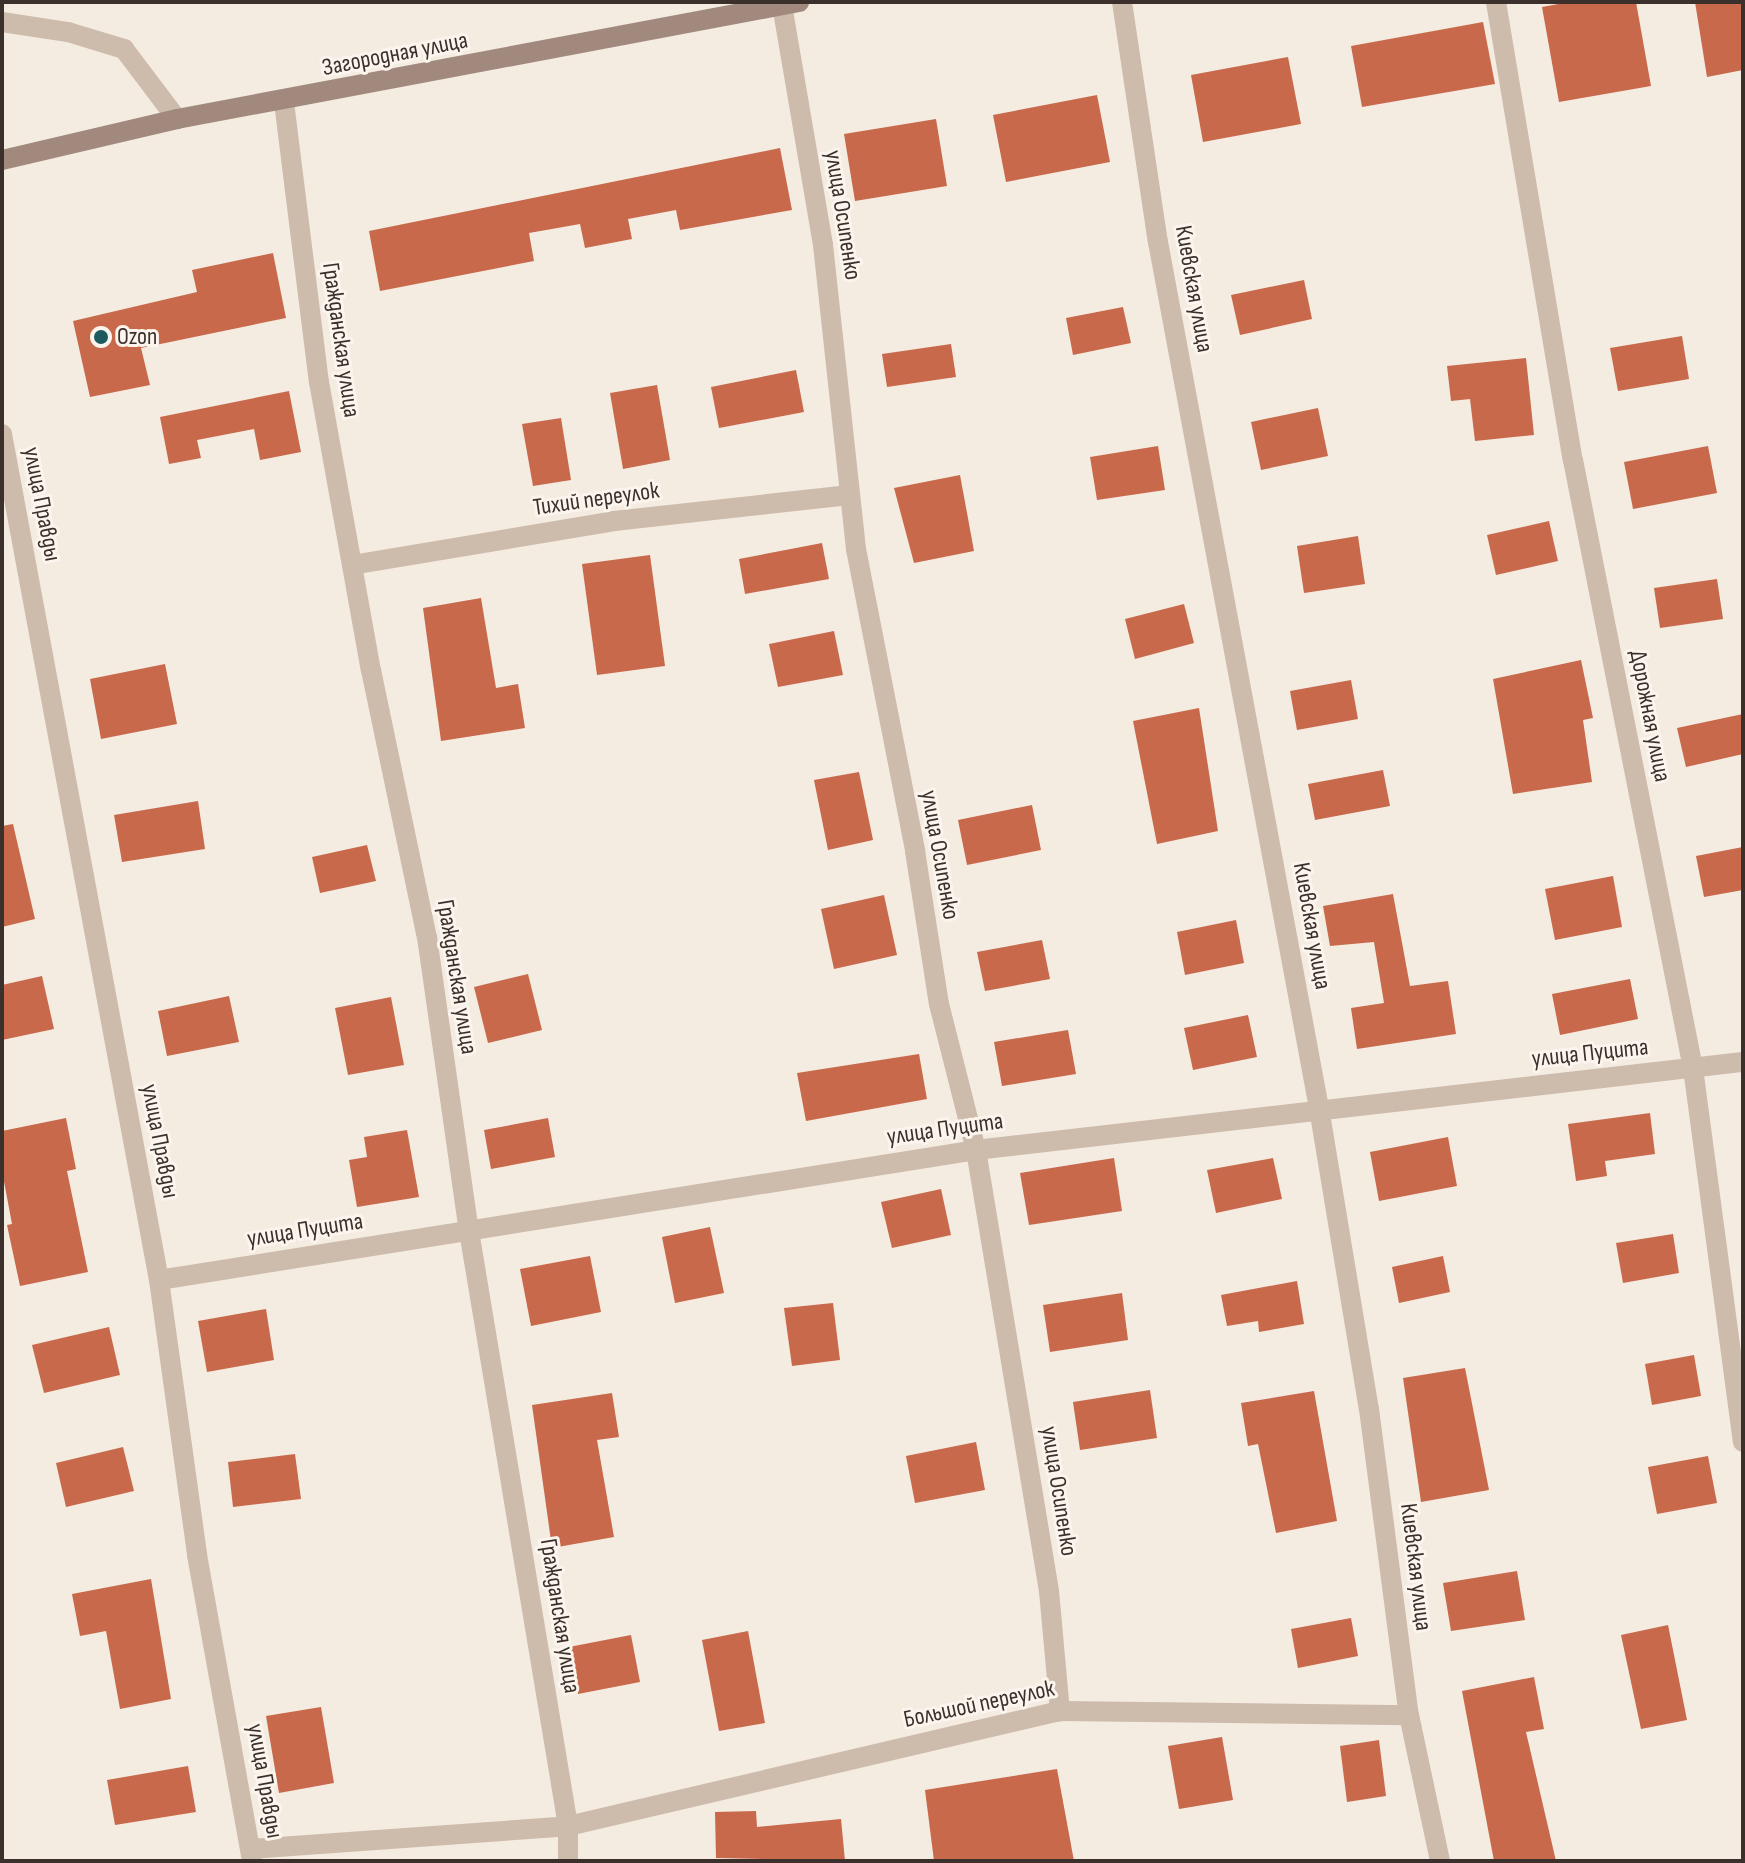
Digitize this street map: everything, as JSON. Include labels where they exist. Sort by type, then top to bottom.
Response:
[{"type":"street","name":"Киевская улица","points":[[1122,2],[1158,242],[1319,1108],[1369,1409],[1409,1715],[1440,1861]]},
{"type":"street","name":"Дорожная улица","points":[[1496,2],[1573,460],[1693,1068],[1743,1442]]},
{"type":"street","name":"Загородная улица","points":[[2,160],[177,119],[284,102],[790,4]]},
{"type":"street","name":"улица Осипенко","points":[[790,4],[823,245],[850,495],[939,1004],[976,1150],[1049,1591],[1060,1711]]},
{"type":"street","points":[[2,22],[68,32],[124,49],[177,119]]},
{"type":"street","name":"Гражданская улица","points":[[284,102],[319,382],[352,565],[427,937],[469,1231],[568,1826],[568,1861]]},
{"type":"street","name":"улица Правды","points":[[2,434],[159,1280],[197,1555],[252,1855]]},
{"type":"street","name":"Тихий переулок","points":[[352,565],[614,521],[850,495]]},
{"type":"street","name":"улица Пуцита","points":[[159,1280],[976,1150],[1319,1108],[1743,1062]]},
{"type":"street","name":"Большой переулок","points":[[252,1855],[568,1826],[1060,1711],[1409,1715]]},
{"type":"building","points":[[1569,2],[1636,2],[1651,86],[1559,102],[1542,7]]},
{"type":"building","points":[[1695,2],[1743,2],[1743,70],[1707,77]]},
{"type":"building","points":[[1483,22],[1495,84],[1362,107],[1351,46]]},
{"type":"building","points":[[1288,57],[1301,124],[1203,142],[1191,75]]},
{"type":"building","points":[[1097,95],[1110,162],[1006,182],[993,115]]},
{"type":"building","points":[[936,119],[947,186],[855,201],[844,134]]},
{"type":"building","points":[[780,148],[792,210],[680,230],[676,210],[628,219],[632,239],[585,248],[580,224],[529,233],[534,261],[380,291],[369,231]]},
{"type":"building","points":[[273,253],[286,318],[141,348],[150,385],[90,397],[73,321],[197,292],[192,270]]},
{"type":"building","points":[[1304,280],[1312,319],[1240,335],[1231,295]]},
{"type":"building","points":[[1123,307],[1131,343],[1073,355],[1066,318]]},
{"type":"building","points":[[1682,336],[1689,379],[1618,391],[1610,348]]},
{"type":"building","points":[[951,344],[956,377],[887,387],[882,354]]},
{"type":"building","points":[[1526,358],[1534,435],[1475,441],[1470,399],[1451,401],[1447,366]]},
{"type":"building","points":[[796,370],[804,412],[719,428],[711,387]]},
{"type":"building","points":[[657,385],[670,460],[623,469],[610,393]]},
{"type":"building","points":[[289,391],[301,452],[260,460],[254,429],[197,440],[201,458],[169,464],[160,417]]},
{"type":"building","points":[[1318,408],[1328,456],[1261,470],[1251,422]]},
{"type":"building","points":[[561,418],[571,480],[533,486],[522,424]]},
{"type":"building","points":[[1158,446],[1165,490],[1097,500],[1090,457]]},
{"type":"building","points":[[1708,446],[1717,493],[1633,509],[1624,462]]},
{"type":"building","points":[[960,475],[974,551],[914,563],[894,488]]},
{"type":"building","points":[[1549,521],[1558,561],[1496,575],[1487,535]]},
{"type":"building","points":[[1358,536],[1365,584],[1304,593],[1297,546]]},
{"type":"building","points":[[822,543],[829,579],[745,594],[739,559]]},
{"type":"building","points":[[650,555],[665,666],[597,675],[582,564]]},
{"type":"building","points":[[1717,579],[1723,619],[1660,628],[1654,588]]},
{"type":"building","points":[[481,598],[496,688],[518,684],[525,728],[441,741],[423,608]]},
{"type":"building","points":[[1184,604],[1194,643],[1135,659],[1125,619]]},
{"type":"building","points":[[834,631],[843,675],[778,687],[769,644]]},
{"type":"building","points":[[1581,660],[1593,718],[1583,720],[1592,782],[1513,794],[1493,679]]},
{"type":"building","points":[[165,664],[177,724],[101,739],[90,679]]},
{"type":"building","points":[[1351,680],[1358,719],[1297,730],[1290,691]]},
{"type":"building","points":[[1199,708],[1218,831],[1157,844],[1133,721]]},
{"type":"building","points":[[1743,714],[1743,754],[1686,767],[1677,728]]},
{"type":"building","points":[[1383,770],[1390,806],[1315,820],[1308,784]]},
{"type":"building","points":[[859,772],[873,840],[828,850],[814,780]]},
{"type":"building","points":[[198,801],[205,849],[122,862],[114,815]]},
{"type":"building","points":[[1032,805],[1041,850],[967,865],[958,820]]},
{"type":"building","points":[[13,824],[35,919],[2,927],[2,826]]},
{"type":"building","points":[[367,845],[376,881],[320,893],[312,857]]},
{"type":"building","points":[[1743,847],[1743,890],[1704,897],[1696,856]]},
{"type":"building","points":[[1613,876],[1622,927],[1555,940],[1545,889]]},
{"type":"building","points":[[1393,894],[1410,986],[1448,981],[1456,1034],[1357,1049],[1351,1008],[1384,1003],[1374,942],[1330,946],[1323,906]]},
{"type":"building","points":[[884,895],[897,955],[834,969],[821,909]]},
{"type":"building","points":[[1236,920],[1244,963],[1185,975],[1177,932]]},
{"type":"building","points":[[1042,940],[1050,979],[985,991],[977,952]]},
{"type":"building","points":[[528,974],[542,1030],[488,1043],[474,987]]},
{"type":"building","points":[[42,976],[54,1029],[2,1040],[2,985]]},
{"type":"building","points":[[1630,979],[1638,1019],[1560,1035],[1552,994]]},
{"type":"building","points":[[229,996],[239,1042],[167,1056],[158,1011]]},
{"type":"building","points":[[391,997],[404,1065],[348,1075],[335,1008]]},
{"type":"building","points":[[1248,1015],[1257,1057],[1193,1070],[1184,1028]]},
{"type":"building","points":[[1068,1030],[1076,1074],[1002,1086],[994,1042]]},
{"type":"building","points":[[919,1054],[927,1099],[806,1121],[797,1073]]},
{"type":"building","points":[[1650,1113],[1655,1154],[1605,1161],[1607,1176],[1576,1181],[1568,1124]]},
{"type":"building","points":[[66,1118],[76,1169],[67,1171],[88,1272],[20,1286],[7,1225],[12,1224],[2,1171],[2,1131]]},
{"type":"building","points":[[548,1118],[555,1157],[491,1169],[484,1130]]},
{"type":"building","points":[[407,1130],[419,1197],[357,1207],[349,1160],[367,1157],[364,1137]]},
{"type":"building","points":[[1448,1137],[1457,1186],[1379,1201],[1370,1152]]},
{"type":"building","points":[[1114,1158],[1122,1211],[1029,1225],[1020,1173]]},
{"type":"building","points":[[1273,1158],[1282,1199],[1216,1213],[1207,1170]]},
{"type":"building","points":[[941,1189],[951,1235],[892,1248],[881,1202]]},
{"type":"building","points":[[710,1227],[724,1293],[675,1303],[662,1237]]},
{"type":"building","points":[[1673,1234],[1679,1273],[1623,1283],[1616,1243]]},
{"type":"building","points":[[590,1256],[601,1312],[531,1326],[520,1269]]},
{"type":"building","points":[[1443,1256],[1450,1292],[1399,1303],[1392,1267]]},
{"type":"building","points":[[1297,1281],[1304,1324],[1259,1332],[1258,1321],[1227,1326],[1221,1295]]},
{"type":"building","points":[[1122,1293],[1128,1340],[1050,1352],[1043,1305]]},
{"type":"building","points":[[833,1303],[840,1360],[792,1366],[784,1308]]},
{"type":"building","points":[[266,1309],[274,1360],[207,1372],[198,1321]]},
{"type":"building","points":[[109,1327],[120,1375],[44,1393],[32,1345]]},
{"type":"building","points":[[1694,1355],[1701,1396],[1652,1405],[1645,1364]]},
{"type":"building","points":[[1465,1368],[1489,1490],[1421,1502],[1403,1378]]},
{"type":"building","points":[[1150,1390],[1157,1438],[1080,1450],[1073,1402]]},
{"type":"building","points":[[1314,1391],[1337,1521],[1276,1533],[1258,1444],[1248,1446],[1241,1403]]},
{"type":"building","points":[[612,1393],[619,1437],[597,1440],[614,1537],[552,1548],[532,1405]]},
{"type":"building","points":[[976,1442],[985,1490],[915,1503],[906,1456]]},
{"type":"building","points":[[123,1447],[134,1491],[66,1507],[56,1463]]},
{"type":"building","points":[[295,1454],[301,1499],[233,1507],[228,1462]]},
{"type":"building","points":[[1708,1456],[1717,1503],[1657,1514],[1648,1467]]},
{"type":"building","points":[[1517,1571],[1525,1620],[1451,1631],[1443,1583]]},
{"type":"building","points":[[151,1579],[171,1699],[120,1709],[106,1631],[80,1636],[72,1594]]},
{"type":"building","points":[[1351,1618],[1358,1656],[1298,1668],[1291,1629]]},
{"type":"building","points":[[1668,1625],[1687,1720],[1641,1729],[1621,1635]]},
{"type":"building","points":[[748,1631],[765,1723],[719,1731],[702,1640]]},
{"type":"building","points":[[631,1635],[640,1682],[578,1694],[569,1647]]},
{"type":"building","points":[[1534,1677],[1544,1729],[1526,1732],[1556,1861],[1494,1861],[1462,1691]]},
{"type":"building","points":[[321,1707],[334,1783],[279,1793],[266,1716]]},
{"type":"building","points":[[1222,1737],[1233,1800],[1179,1809],[1168,1746]]},
{"type":"building","points":[[1379,1740],[1386,1796],[1347,1802],[1340,1746]]},
{"type":"building","points":[[188,1766],[196,1812],[115,1825],[107,1780]]},
{"type":"building","points":[[1057,1769],[1074,1861],[934,1861],[925,1790]]},
{"type":"building","points":[[756,1811],[757,1827],[841,1819],[845,1861],[716,1858],[715,1812]]},
{"type":"place","name":"Ozon","points":[[101,337]]}]
